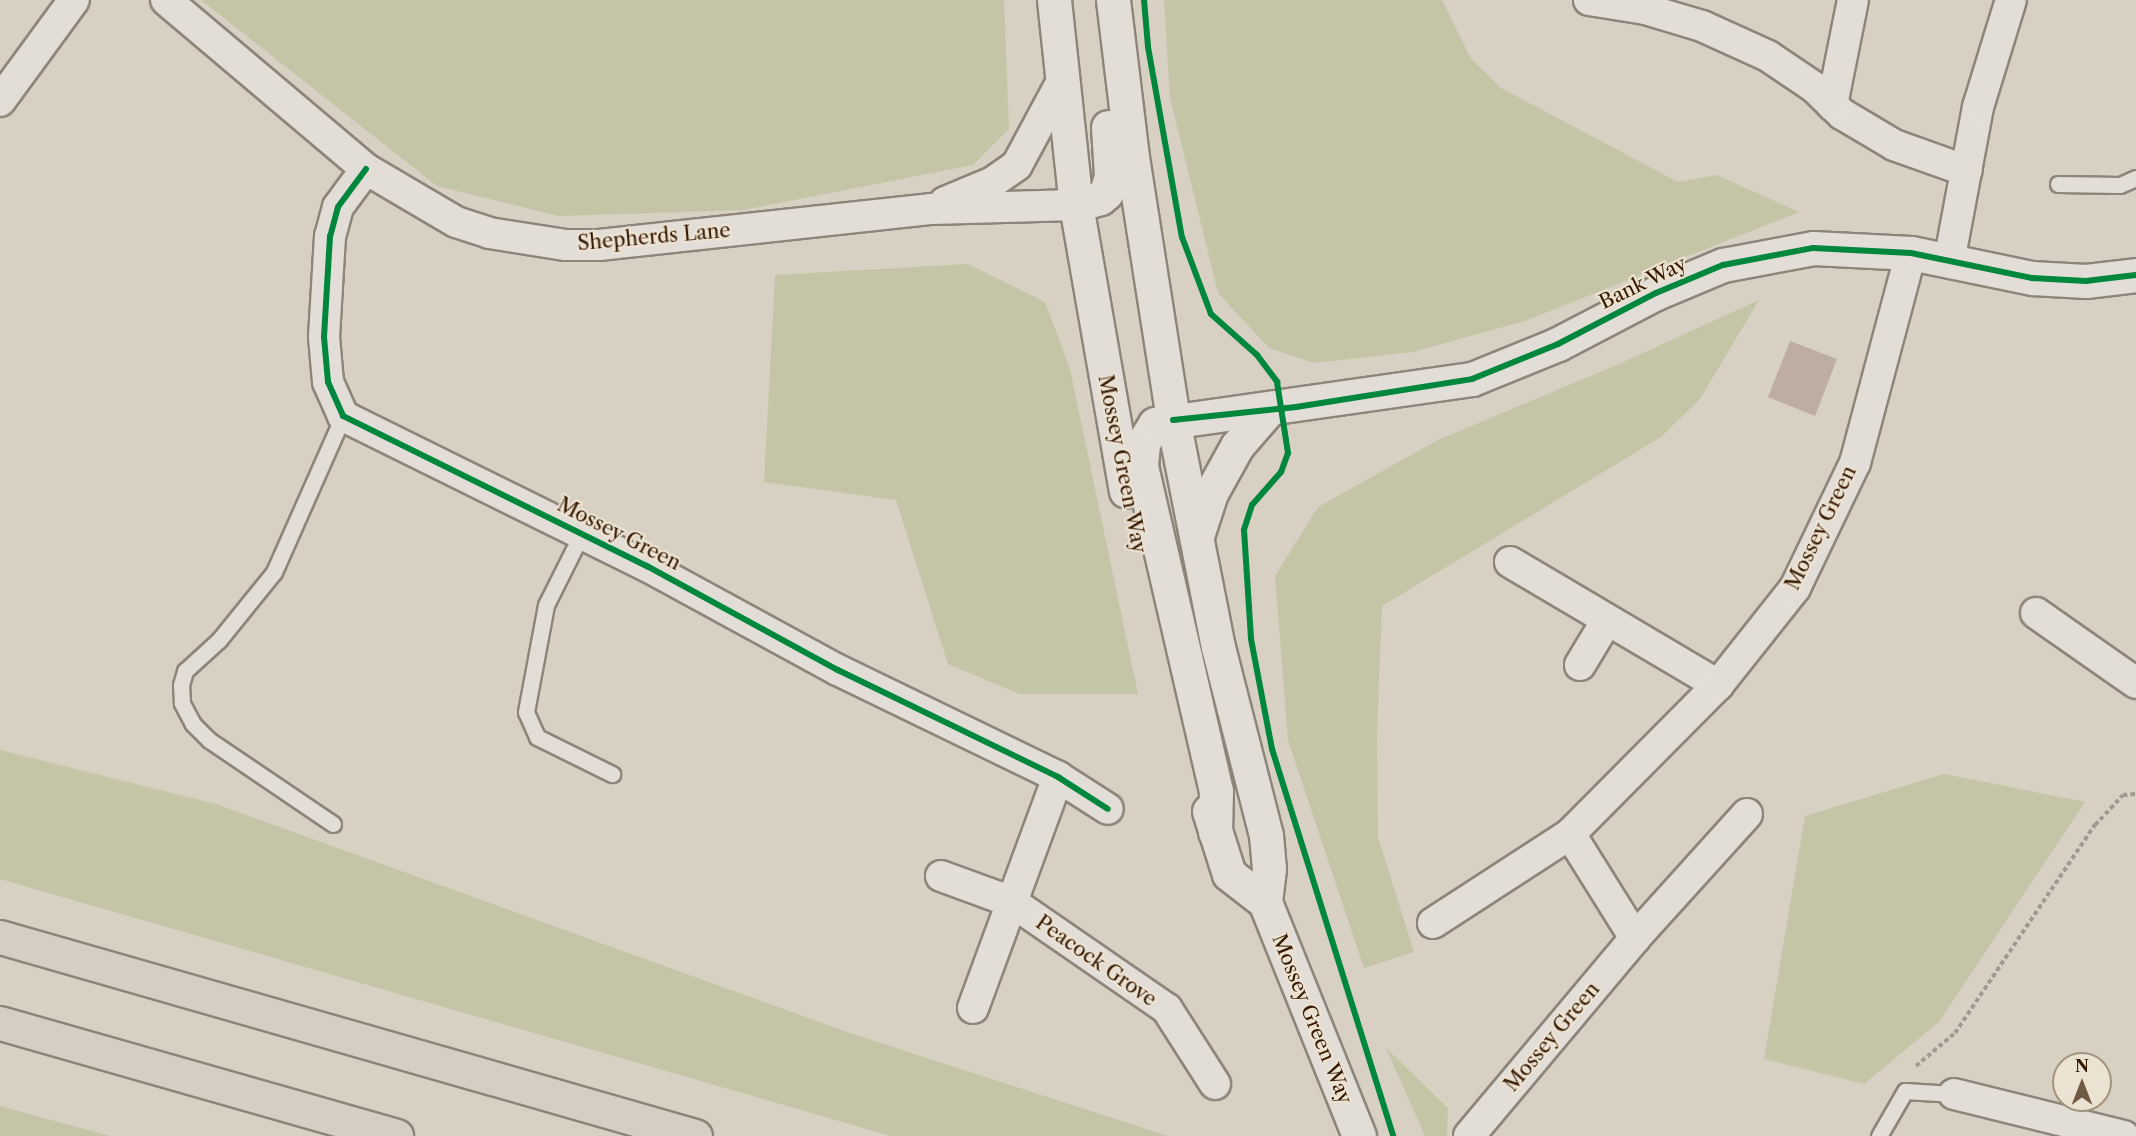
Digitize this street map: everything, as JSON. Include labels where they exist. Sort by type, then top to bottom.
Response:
[{"type":"highway","points":[[0,937],[696,1136]]},
{"type":"highway","points":[[0,1023],[396,1136]]},
{"type":"main road","name":"Mossey Green Way","points":[[1054,0],[1061,83],[1077,205],[1134,533],[1215,832],[1229,874],[1265,902]]},
{"type":"main road","points":[[1077,205],[1100,198],[1106,193],[1111,175],[1093,0]]},
{"type":"main road","name":"Mossey Green Way","points":[[1113,0],[1133,169],[1173,420],[1218,647],[1266,835],[1269,869],[1265,902],[1359,1136]]},
{"type":"main road","name":"Bank Way","points":[[1215,832],[1216,791],[1140,459],[1149,429],[1158,422],[1269,409],[1472,379],[1558,344],[1656,292],[1723,265],[1813,248],[1911,254],[2032,278],[2086,281],[2136,275]]},
{"type":"main road","points":[[1196,540],[1211,493],[1237,446],[1269,409]]},
{"type":"street","points":[[0,100],[74,0]]},
{"type":"street","name":"Shepherds Lane","points":[[166,0],[366,169],[456,222],[519,240],[566,245],[599,245],[932,209],[1077,205]]},
{"type":"street","points":[[1589,0],[1646,9],[1702,26],[1768,56],[1832,105],[1894,145],[1967,171]]},
{"type":"street","points":[[1832,105],[1852,0]]},
{"type":"street","points":[[1949,261],[1978,107],[2011,0]]},
{"type":"street","points":[[932,209],[993,182],[1017,165],[1061,83]]},
{"type":"street","points":[[343,416],[328,382],[324,337],[330,236],[338,207],[366,169]]},
{"type":"street","name":"Mossey Green","points":[[1433,923],[1570,834],[1718,685],[1795,588],[1855,463],[1911,254]]},
{"type":"street","name":"Mossey Green","points":[[343,416],[582,533],[838,670],[1058,777],[1108,809]]},
{"type":"street","points":[[1510,562],[1718,685]]},
{"type":"street","points":[[2036,613],[2136,683]]},
{"type":"street","points":[[1580,665],[1607,620]]},
{"type":"street","name":"Peacock Grove","points":[[973,1008],[1058,777]]},
{"type":"street","name":"Mossey Green","points":[[1469,1136],[1635,938],[1747,814]]},
{"type":"street","points":[[1570,834],[1635,938]]},
{"type":"street","name":"Peacock Grove","points":[[941,876],[1012,902],[1167,1009],[1215,1084]]},
{"type":"street","points":[[1954,1094],[2124,1136]]},
{"type":"lane","points":[[2058,184],[2120,185],[2136,178]]},
{"type":"lane","points":[[333,824],[209,740],[193,724],[182,704],[181,685],[184,671],[219,640],[274,572],[343,416]]},
{"type":"lane","points":[[582,533],[546,605],[526,712],[537,737],[612,774]]},
{"type":"lane","points":[[1879,1136],[1905,1091],[1954,1094]]},
{"type":"path","points":[[1905,1091],[1904,1077],[1954,1033],[2095,825],[2122,795],[2136,794]]},
{"type":"green space","points":[[201,0],[1004,0],[1009,129],[973,165],[743,210],[559,216],[437,186]]},
{"type":"green space","points":[[1164,0],[1442,0],[1471,59],[1501,88],[1678,182],[1717,175],[1799,212],[1525,321],[1412,352],[1314,363],[1269,348],[1218,293],[1170,98]]},
{"type":"green space","points":[[968,264],[1045,302],[1070,369],[1138,694],[1019,694],[948,664],[896,500],[764,482],[775,275]]},
{"type":"green space","points":[[1759,300],[1700,399],[1661,437],[1382,606],[1377,735],[1378,837],[1414,952],[1364,968],[1288,740],[1275,576],[1318,507],[1438,440],[1619,364]]},
{"type":"green space","points":[[0,750],[216,804],[850,1033],[1168,1136],[891,1136],[0,879]]},
{"type":"green space","points":[[1944,774],[2085,802],[1939,1022],[1864,1084],[1764,1059],[1805,816]]},
{"type":"green space","points":[[1386,1048],[1448,1108],[1447,1136],[1425,1136]]},
{"type":"green space","points":[[0,1106],[110,1136],[0,1136]]},
{"type":"building","points":[[1790,341],[1837,359],[1815,416],[1768,397]]},
{"type":"cycle path","points":[[1144,0],[1148,47],[1182,237],[1211,314],[1257,355],[1277,382],[1288,453],[1281,472],[1252,505],[1244,530],[1251,639],[1272,749],[1393,1136]]},
{"type":"cycle path","points":[[366,169],[338,207],[330,236],[324,337],[328,382],[343,416],[647,566],[838,670],[1058,777],[1108,809]]},
{"type":"cycle path","points":[[1173,420],[1296,407],[1472,379],[1558,344],[1656,293],[1723,265],[1813,248],[1911,253],[2032,278],[2086,281],[2136,275]]}]
